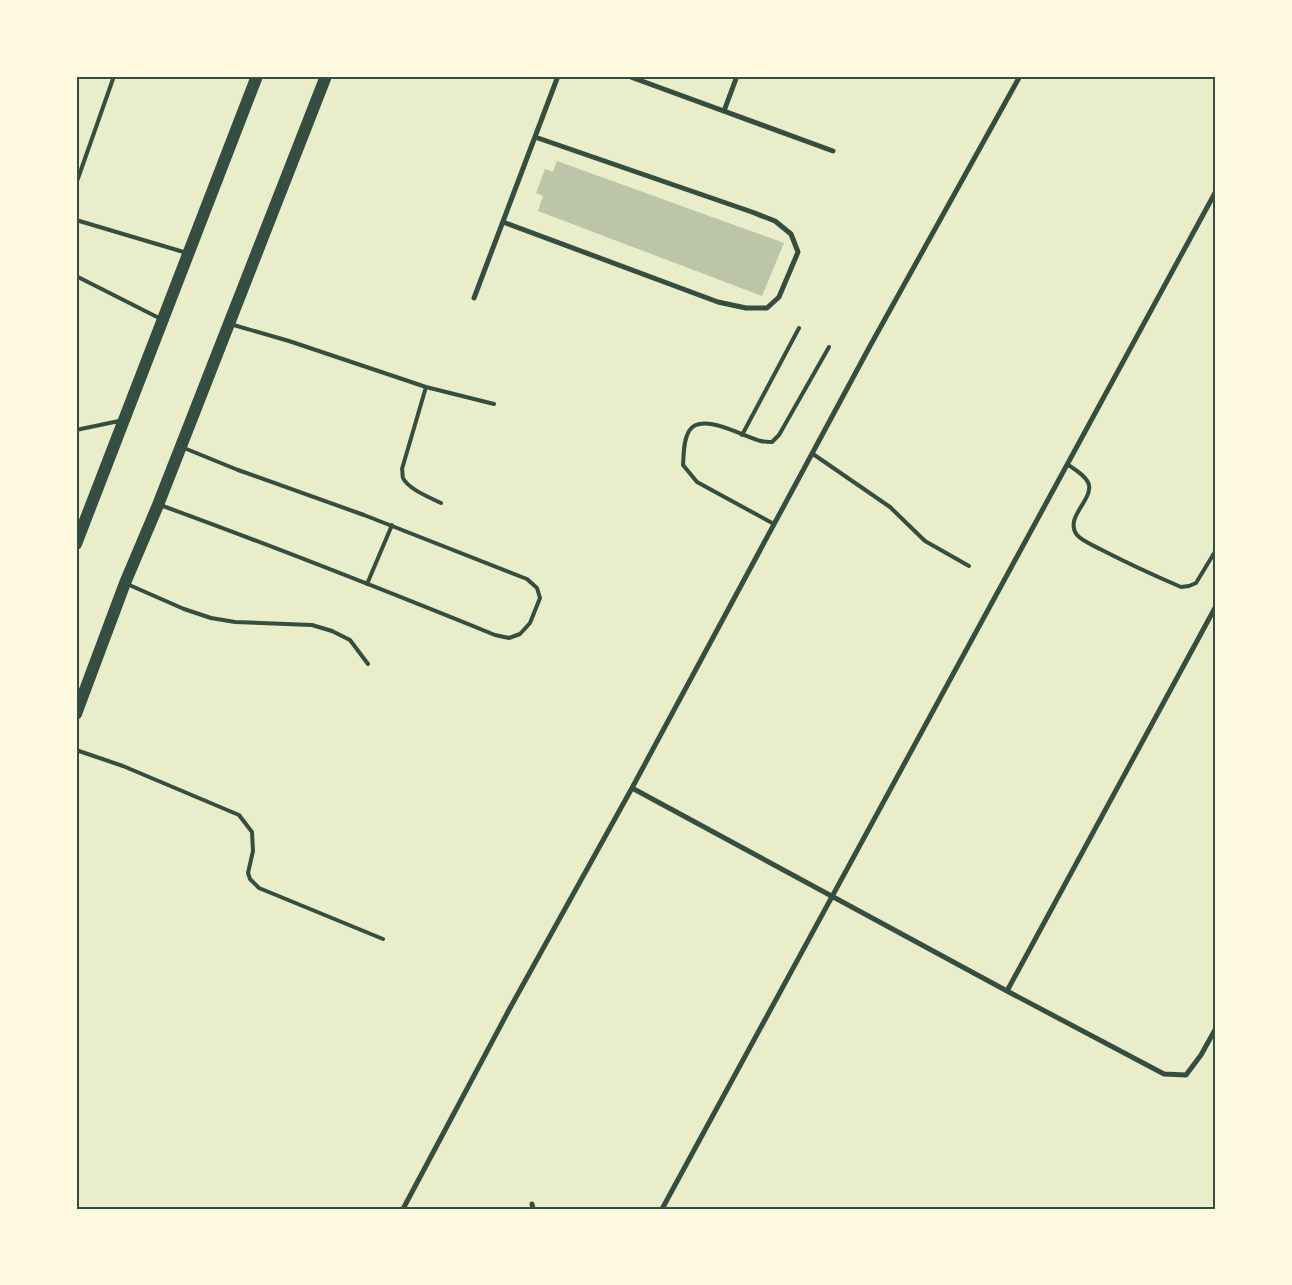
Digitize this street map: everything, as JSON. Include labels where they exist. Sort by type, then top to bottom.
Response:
[{"type":"main road","points":[[76,544],[257,76]]},
{"type":"main road","points":[[76,714],[125,584],[230,324],[326,76]]},
{"type":"street","points":[[474,298],[558,76]]},
{"type":"street","points":[[628,76],[833,151]]},
{"type":"street","points":[[724,111],[737,76]]},
{"type":"street","points":[[403,1209],[514,1000],[632,788],[875,338],[1020,76]]},
{"type":"street","points":[[503,222],[718,302],[746,308],[767,308],[779,297],[798,252],[791,234],[775,221],[535,137]]},
{"type":"street","points":[[662,1209],[1216,191]]},
{"type":"street","points":[[1007,991],[1216,606]]},
{"type":"street","points":[[632,788],[1164,1074],[1186,1075],[1201,1055],[1216,1028]]},
{"type":"lane","points":[[76,184],[114,76]]},
{"type":"lane","points":[[76,220],[188,254]]},
{"type":"lane","points":[[76,276],[163,320]]},
{"type":"lane","points":[[230,324],[289,341],[426,387],[494,404]]},
{"type":"lane","points":[[742,435],[799,328]]},
{"type":"lane","points":[[774,524],[697,482],[683,465],[685,444],[690,430],[696,424],[704,423],[715,425],[762,442],[772,442],[780,435],[829,347]]},
{"type":"lane","points":[[426,387],[402,469],[403,478],[422,494],[441,503]]},
{"type":"lane","points":[[76,430],[124,420]]},
{"type":"lane","points":[[158,505],[217,526],[495,635],[509,638],[520,634],[530,623],[540,598],[537,588],[527,579],[392,525],[238,470],[180,446]]},
{"type":"lane","points":[[813,454],[890,507],[925,541],[969,566]]},
{"type":"lane","points":[[1067,464],[1086,479],[1089,485],[1089,492],[1077,513],[1073,525],[1077,535],[1086,542],[1181,587],[1196,583],[1216,550]]},
{"type":"lane","points":[[367,584],[392,525]]},
{"type":"lane","points":[[125,584],[211,618],[235,622],[312,625],[350,640],[368,664]]},
{"type":"lane","points":[[76,750],[123,766],[240,815],[252,832],[253,851],[248,873],[250,880],[259,888],[384,939]]},
{"type":"building","points":[[557,161],[784,243],[762,296],[538,211],[543,196],[536,193],[545,169],[553,172]]}]
